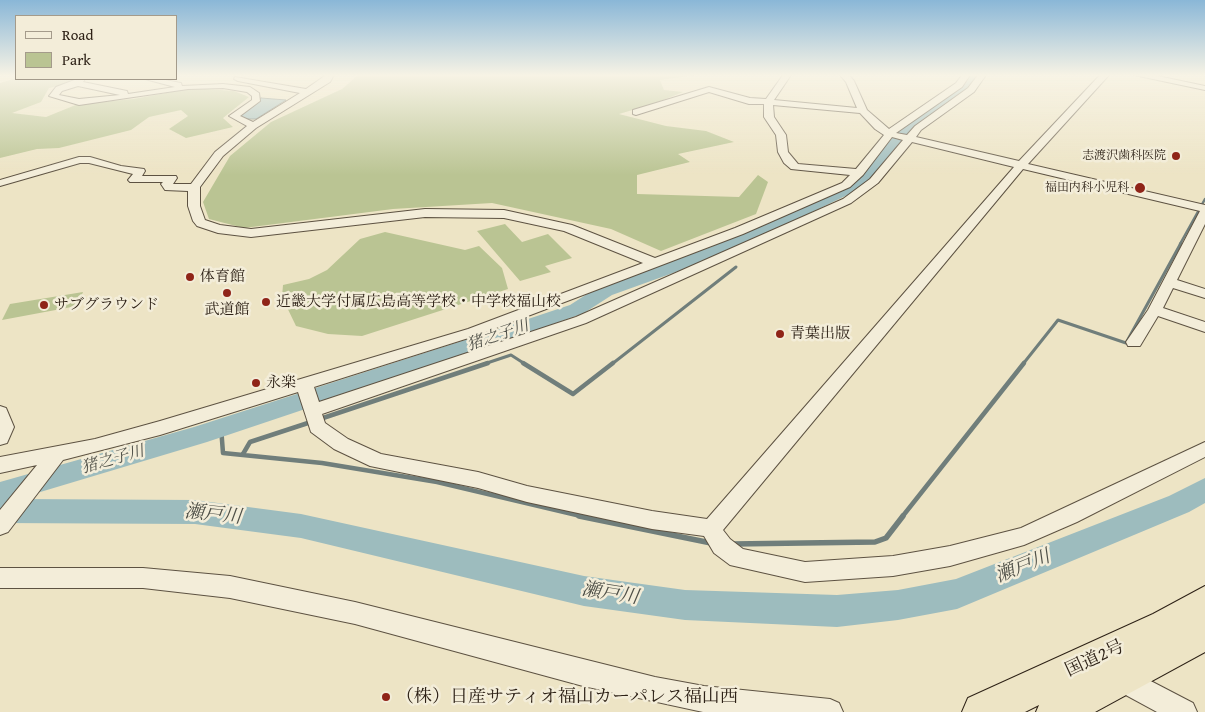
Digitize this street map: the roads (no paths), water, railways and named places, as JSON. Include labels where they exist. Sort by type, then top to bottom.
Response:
[{"type":"highway","name":"国道2号","points":[[982,712],[1166,626],[1205,602]]},
{"type":"highway","name":"国道2号","points":[[1056,712],[1205,633]]},
{"type":"street","points":[[245,108],[234,116],[253,126]]},
{"type":"street","points":[[281,108],[253,126],[219,154],[194,187],[194,206],[197,218],[201,223],[235,232],[274,232],[425,214],[481,212],[528,218],[562,226],[624,248],[653,262]]},
{"type":"street","points":[[636,112],[649,108]]},
{"type":"street","points":[[768,108],[769,117],[782,135],[782,152],[795,167],[858,173]]},
{"type":"street","points":[[834,108],[863,111]]},
{"type":"street","points":[[862,108],[878,127],[892,134],[1202,209],[1155,310],[1134,342]]},
{"type":"street","points":[[0,464],[53,458],[306,388],[544,307],[653,262],[709,244],[833,192],[858,173],[892,134],[928,108]]},
{"type":"street","points":[[313,415],[581,320],[858,195],[874,181],[909,138],[925,122],[945,108]]},
{"type":"street","points":[[716,537],[718,522],[1021,165],[1075,108]]},
{"type":"street","points":[[0,183],[79,160],[90,160],[120,170],[140,171],[134,180],[172,178],[167,184],[168,188],[194,187]]},
{"type":"street","points":[[709,244],[726,255]]},
{"type":"street","points":[[1169,282],[1205,294]]},
{"type":"street","points":[[1155,310],[1205,327]]},
{"type":"street","points":[[306,388],[313,415],[341,444],[377,461],[478,480],[528,494],[652,520],[716,537],[738,558],[805,572],[893,566],[950,556],[1024,536],[1070,516],[1205,449]]},
{"type":"street","points":[[0,412],[5,427],[0,438]]},
{"type":"street","points":[[0,526],[53,458]]},
{"type":"street","points":[[0,578],[143,578],[230,587],[355,613],[655,690],[704,698],[830,712]]},
{"type":"street","points":[[1120,678],[1184,712]]},
{"type":"water","points":[[248,108],[273,108],[256,119],[243,119],[239,115]]},
{"type":"waterway","name":"猪之子川","points":[[0,493],[198,435],[577,309],[605,291],[717,251],[859,184],[915,121],[935,108]]},
{"type":"waterway","points":[[1180,244],[1205,199]]},
{"type":"waterway","points":[[1023,364],[1058,320],[1126,343],[1181,243]]},
{"type":"waterway","points":[[612,364],[736,267]]},
{"type":"waterway","points":[[484,364],[511,355],[525,364]]},
{"type":"waterway","points":[[320,419],[488,363]]},
{"type":"waterway","points":[[523,363],[573,394],[613,363]]},
{"type":"waterway","points":[[902,517],[1024,363]]},
{"type":"waterway","points":[[243,454],[250,442],[311,422]]},
{"type":"waterway","points":[[221,427],[223,453],[322,463],[437,482],[585,517]]},
{"type":"waterway","name":"瀬戸川","points":[[0,511],[195,512],[301,526],[584,591],[685,605],[837,611],[898,605],[957,594],[1179,504],[1205,489]]},
{"type":"waterway","points":[[579,516],[711,543]]},
{"type":"waterway","points":[[733,544],[875,542],[886,538],[903,516]]},
{"type":"place","name":"志渡沢歯科医院","points":[[1176,156]]},
{"type":"place","name":"福田内科小児科","points":[[1140,188]]},
{"type":"place","name":"体育館","points":[[190,277]]},
{"type":"place","name":"武道館","points":[[227,293]]},
{"type":"place","name":"近畿大学付属広島高等学校・中学校福山校","points":[[266,302]]},
{"type":"place","name":"サブグラウンド","points":[[44,305]]},
{"type":"place","name":"青葉出版","points":[[780,334]]},
{"type":"place","name":"永楽","points":[[256,383]]},
{"type":"place","name":"（株）日産サティオ福山カーパレス福山西","points":[[386,697]]}]
